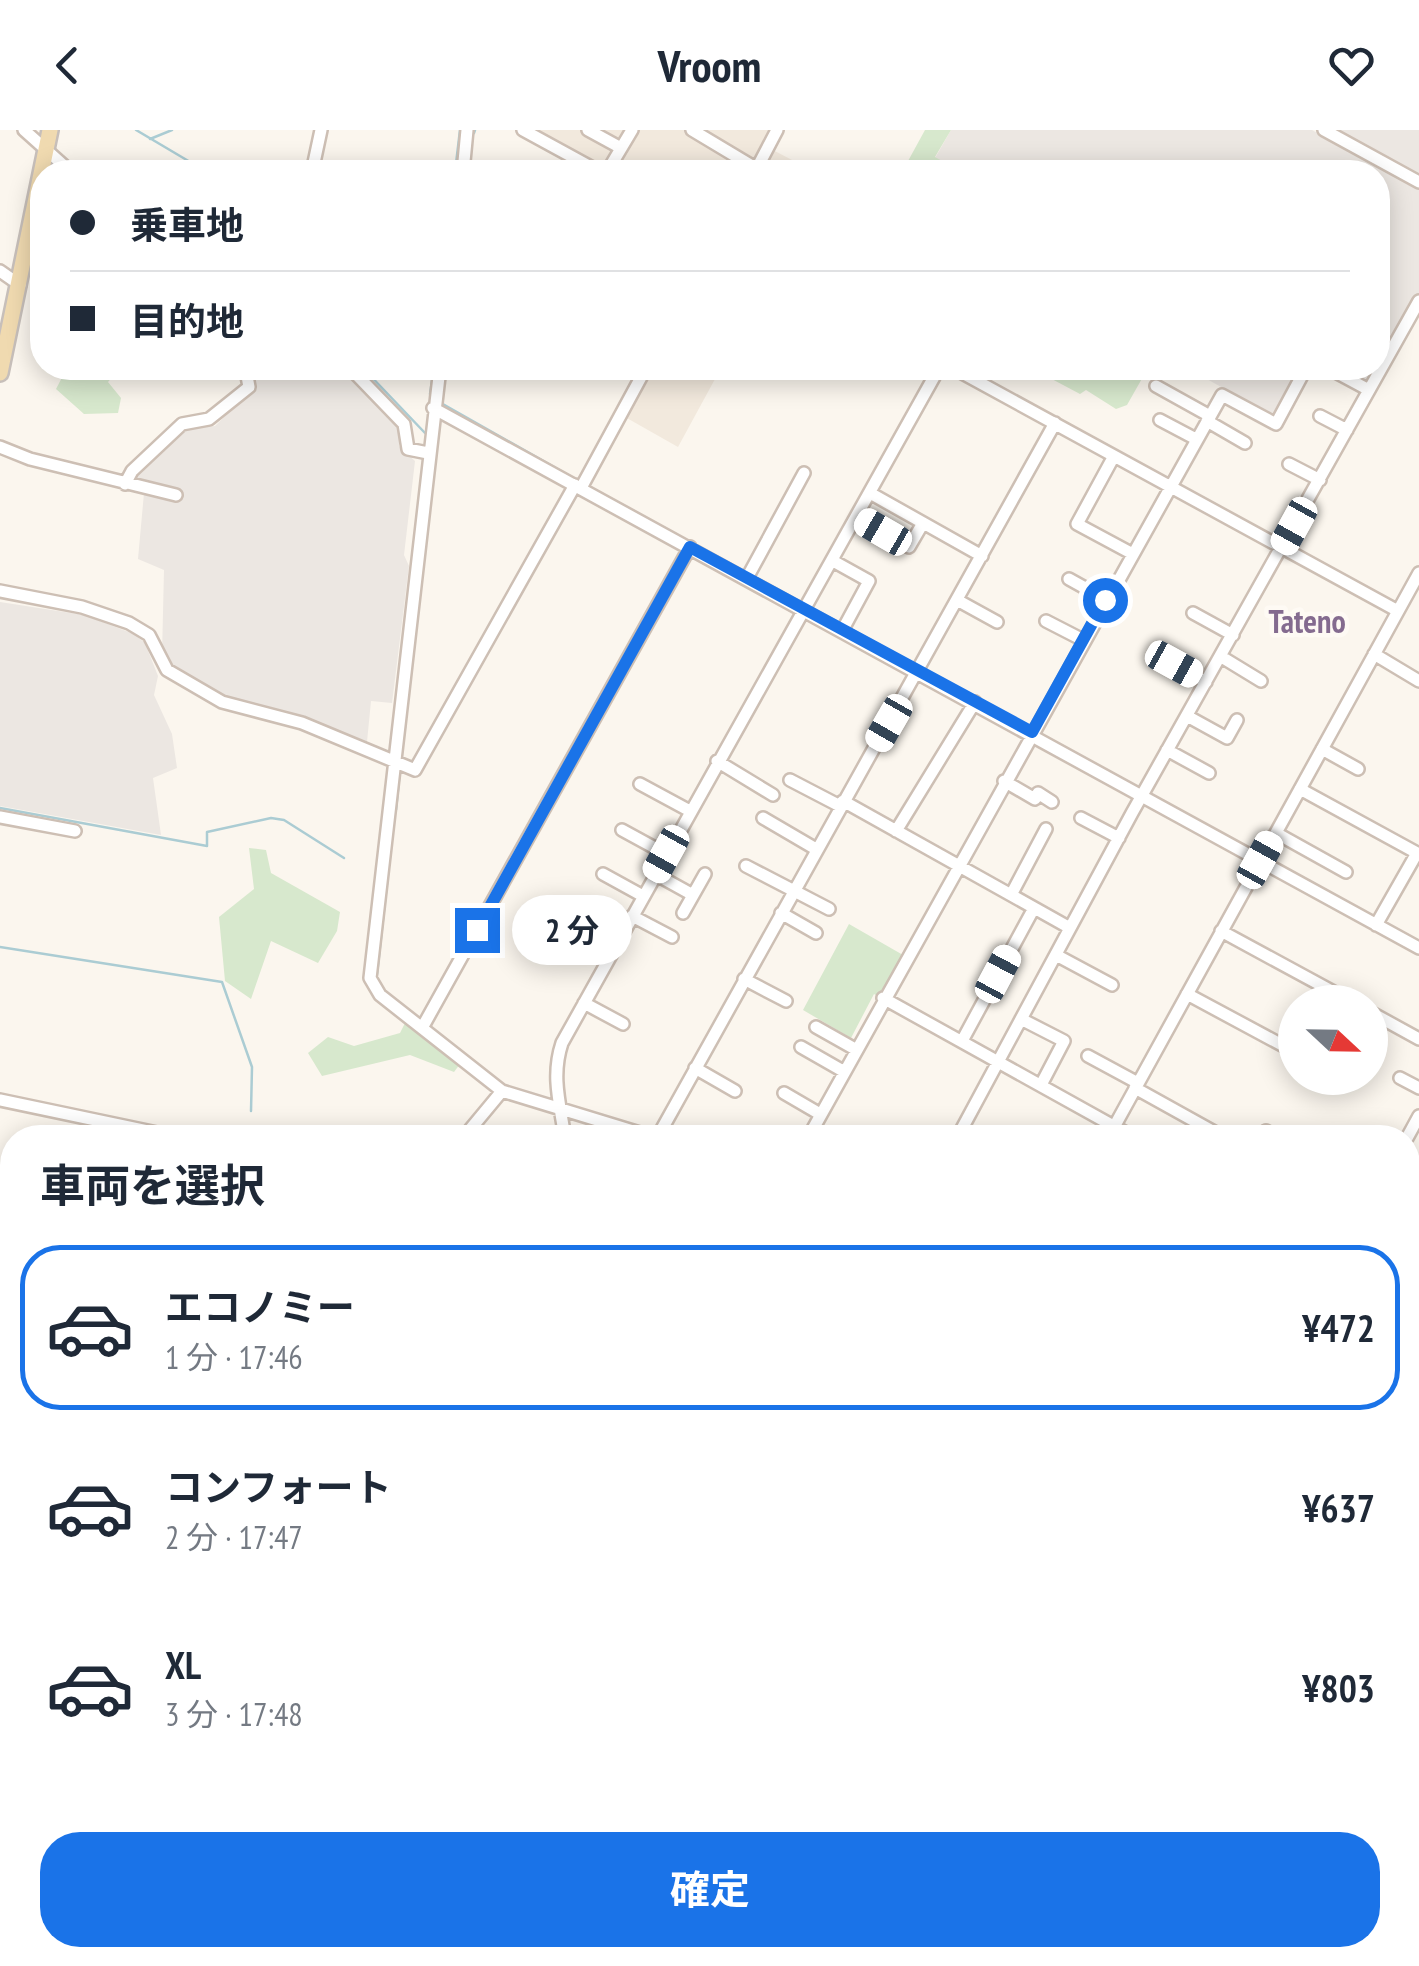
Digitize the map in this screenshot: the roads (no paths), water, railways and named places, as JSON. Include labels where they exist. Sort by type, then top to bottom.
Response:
[{"type":"main road","points":[[44,160],[50,130]]},
{"type":"main road","points":[[0,374],[30,232]]},
{"type":"street","points":[[24,130],[59,160]]},
{"type":"street","points":[[315,160],[321,130]]},
{"type":"street","points":[[464,160],[467,130]]},
{"type":"street","points":[[523,130],[581,160]]},
{"type":"street","points":[[612,160],[632,130]]},
{"type":"street","points":[[692,130],[740,160]]},
{"type":"street","points":[[763,160],[777,130]]},
{"type":"street","points":[[1324,130],[1379,160]]},
{"type":"street","points":[[594,132],[621,148]]},
{"type":"street","points":[[1390,166],[1419,182]]},
{"type":"street","points":[[0,271],[20,285]]},
{"type":"street","points":[[1390,353],[1419,301]]},
{"type":"street","points":[[125,484],[132,471],[182,424],[209,419],[249,387],[248,380]]},
{"type":"street","points":[[362,380],[404,424],[408,449],[428,453]]},
{"type":"street","points":[[438,380],[370,978],[380,996],[502,1091],[609,1125]]},
{"type":"street","points":[[0,591],[82,607],[129,623],[149,635],[166,670],[222,702],[302,723],[416,770],[639,380]]},
{"type":"street","points":[[563,1125],[555,1064],[584,1003],[717,761],[806,612],[931,380]]},
{"type":"street","points":[[976,380],[1398,611]]},
{"type":"street","points":[[814,1125],[956,864],[1222,395],[1276,424],[1300,380]]},
{"type":"street","points":[[1350,380],[1369,390]]},
{"type":"street","points":[[964,1125],[1375,380]]},
{"type":"street","points":[[1156,386],[1245,443]]},
{"type":"street","points":[[434,408],[1032,732],[1419,948]]},
{"type":"street","points":[[1320,416],[1347,430]]},
{"type":"street","points":[[1160,420],[1196,439]]},
{"type":"street","points":[[664,1125],[1055,423]]},
{"type":"street","points":[[0,447],[125,484],[176,494]]},
{"type":"street","points":[[1114,456],[1077,524],[1131,553]]},
{"type":"street","points":[[1289,464],[1320,480]]},
{"type":"street","points":[[746,578],[804,473]]},
{"type":"street","points":[[870,493],[982,556]]},
{"type":"street","points":[[857,517],[909,546],[923,523]]},
{"type":"street","points":[[422,1028],[690,547]]},
{"type":"street","points":[[833,562],[869,582],[842,632]]},
{"type":"street","points":[[1115,1125],[1419,573]]},
{"type":"street","points":[[1069,579],[1105,600]]},
{"type":"street","points":[[957,600],[997,622]]},
{"type":"street","points":[[1193,613],[1233,634]]},
{"type":"street","points":[[1046,621],[1083,640]]},
{"type":"street","points":[[1374,654],[1419,681]]},
{"type":"street","points":[[1220,656],[1262,681]]},
{"type":"street","points":[[1174,664],[1206,682]]},
{"type":"street","points":[[896,830],[974,702]]},
{"type":"street","points":[[1187,716],[1227,738],[1237,720]]},
{"type":"street","points":[[1322,749],[1358,768]]},
{"type":"street","points":[[1168,750],[1209,773]]},
{"type":"street","points":[[717,761],[773,795]]},
{"type":"street","points":[[790,780],[896,830],[1070,928]]},
{"type":"street","points":[[1004,782],[1052,802]]},
{"type":"street","points":[[640,784],[690,811]]},
{"type":"street","points":[[1300,789],[1416,853],[1376,924]]},
{"type":"street","points":[[0,817],[74,831]]},
{"type":"street","points":[[763,818],[816,848]]},
{"type":"street","points":[[1081,818],[1119,838]]},
{"type":"street","points":[[1011,895],[1046,829]]},
{"type":"street","points":[[622,830],[666,854]]},
{"type":"street","points":[[1276,833],[1346,872]]},
{"type":"street","points":[[746,866],[829,909]]},
{"type":"street","points":[[603,874],[643,896]]},
{"type":"street","points":[[655,874],[693,895]]},
{"type":"street","points":[[683,913],[704,874]]},
{"type":"street","points":[[962,1041],[1034,908]]},
{"type":"street","points":[[780,913],[816,933]]},
{"type":"street","points":[[632,916],[672,937]]},
{"type":"street","points":[[1221,932],[1313,985]]},
{"type":"street","points":[[1056,955],[1112,985]]},
{"type":"street","points":[[744,979],[786,1000]]},
{"type":"street","points":[[1187,994],[1278,1043]]},
{"type":"street","points":[[883,998],[1042,1083],[1101,1125]]},
{"type":"street","points":[[584,1003],[623,1024]]},
{"type":"street","points":[[1022,1019],[1064,1041],[1042,1083]]},
{"type":"street","points":[[1388,1022],[1419,1039]]},
{"type":"street","points":[[816,1026],[855,1049]]},
{"type":"street","points":[[802,1048],[843,1070]]},
{"type":"street","points":[[1088,1056],[1202,1125]]},
{"type":"street","points":[[695,1068],[735,1091]]},
{"type":"street","points":[[1400,1078],[1419,1088]]},
{"type":"street","points":[[474,1125],[502,1091]]},
{"type":"street","points":[[784,1094],[820,1114]]},
{"type":"street","points":[[0,1100],[120,1125]]},
{"type":"waterway","points":[[136,130],[187,160]]},
{"type":"waterway","points":[[150,139],[172,130]]},
{"type":"waterway","points":[[456,160],[460,130]]},
{"type":"waterway","points":[[374,380],[425,433]]},
{"type":"waterway","points":[[430,394],[432,380]]},
{"type":"waterway","points":[[442,396],[445,380]]},
{"type":"waterway","points":[[441,403],[577,480]]},
{"type":"waterway","points":[[590,487],[691,543]]},
{"type":"waterway","points":[[405,720],[409,686]]},
{"type":"waterway","points":[[401,757],[405,727]]},
{"type":"waterway","points":[[396,810],[400,770]]},
{"type":"waterway","points":[[0,808],[207,846],[207,832],[271,818],[284,820],[344,858]]},
{"type":"waterway","points":[[389,865],[394,819]]},
{"type":"waterway","points":[[377,974],[388,874]]},
{"type":"waterway","points":[[0,947],[222,982],[252,1067],[251,1111]]},
{"type":"district","name":"Tateno","points":[[1307,621]]}]
